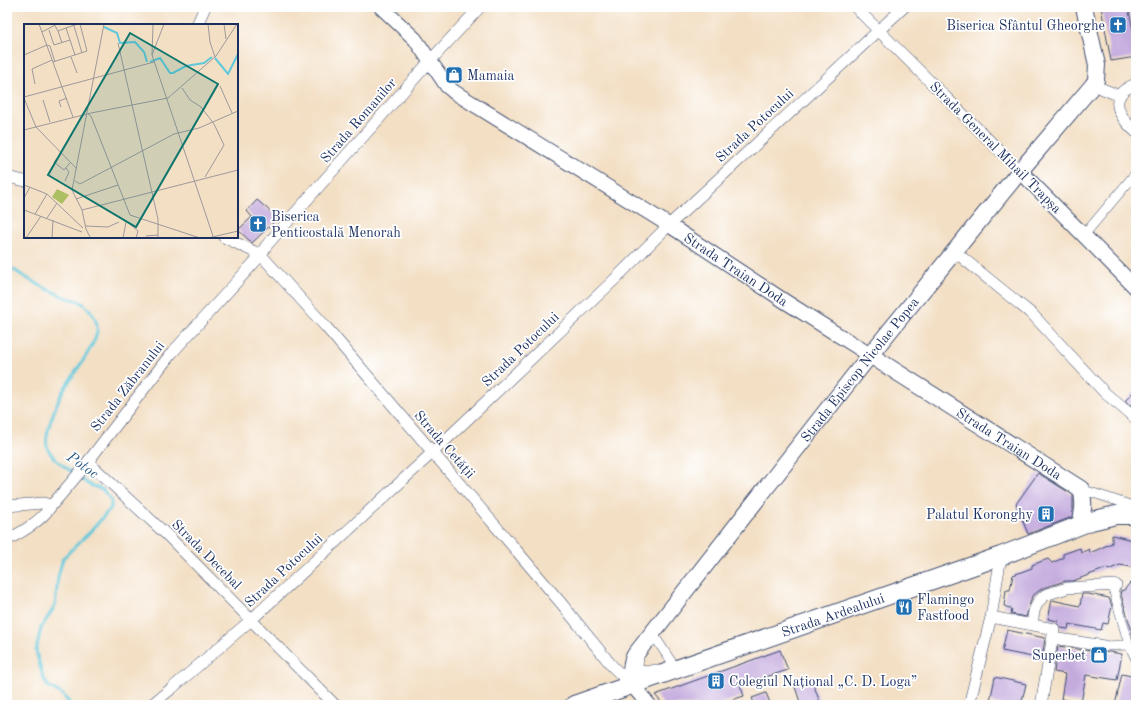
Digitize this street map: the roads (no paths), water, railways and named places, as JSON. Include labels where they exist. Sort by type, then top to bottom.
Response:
[{"type":"main road","points":[[1084,7],[1096,65],[1096,80],[1093,85]]},
{"type":"main road","name":"Strada Episcop Nicolae Popea","points":[[632,685],[632,659],[653,635],[870,355],[954,251],[1093,85]]},
{"type":"main road","name":"Strada Traian Doda","points":[[870,355],[1081,489]]},
{"type":"main road","points":[[1080,525],[1083,507],[1083,496],[1081,489]]},
{"type":"main road","name":"Strada Ardealului","points":[[574,705],[632,685],[674,666],[1001,556],[1080,525],[1116,515],[1136,515]]},
{"type":"street","points":[[197,24],[205,7]]},
{"type":"street","name":"Strada Traian Doda","points":[[381,7],[415,39],[447,86],[454,92],[669,225],[870,355]]},
{"type":"street","name":"Strada Romanilor","points":[[261,255],[266,246],[430,61],[480,7]]},
{"type":"street","name":"Strada General Mihail Trapșa","points":[[855,7],[1136,288]]},
{"type":"street","name":"Strada Potocului","points":[[150,705],[172,689],[251,620],[432,453],[614,280],[669,225],[904,7]]},
{"type":"street","points":[[1136,84],[1129,87],[1120,96],[1117,105],[1119,112],[1136,132]]},
{"type":"street","points":[[1093,85],[1120,96]]},
{"type":"street","points":[[1084,235],[1136,173]]},
{"type":"street","points":[[7,177],[24,181]]},
{"type":"street","name":"Strada Cetății","points":[[226,238],[261,255],[326,327],[432,453],[561,602],[613,667],[632,685]]},
{"type":"street","points":[[954,251],[1033,316],[1105,393],[1136,420]]},
{"type":"street","name":"Strada Zăbranului","points":[[7,540],[46,514],[170,355],[261,255]]},
{"type":"street","name":"Strada Decebal","points":[[88,462],[167,535],[335,705]]},
{"type":"street","points":[[1081,489],[1136,507]]},
{"type":"street","points":[[7,506],[43,503],[52,505]]},
{"type":"street","points":[[969,705],[991,617],[1001,556]]},
{"type":"street","points":[[1032,625],[1034,610],[1038,602],[1045,595],[1067,588],[1114,585],[1129,645],[1136,659]]},
{"type":"street","points":[[991,617],[1032,625],[1054,634],[1104,646],[1129,645]]},
{"type":"street","points":[[1041,705],[1054,634]]},
{"type":"street","points":[[653,635],[674,666],[647,671],[640,670],[638,665],[639,659],[653,635]]},
{"type":"street","points":[[632,685],[649,705]]},
{"type":"waterway","name":"Potoc","points":[[7,265],[46,289],[82,303],[91,311],[96,322],[96,337],[62,393],[56,406],[46,443],[52,455],[75,474]]},
{"type":"waterway","name":"Potoc","points":[[71,705],[62,694],[48,686],[43,677],[36,651],[41,628],[55,606],[58,577],[63,558],[91,531],[111,508],[111,500],[103,490],[88,484],[79,477]]},
{"type":"place","name":"Biserica Sfântul Gheorghe","points":[[1118,25]]},
{"type":"place","name":"Mamaia","points":[[454,75]]},
{"type":"place","name":"Biserica Penticostală Menorah","points":[[258,224]]},
{"type":"place","name":"Palatul Koronghy","points":[[1046,514]]},
{"type":"place","name":"Flamingo Fastfood","points":[[904,607]]},
{"type":"place","name":"Superbet","points":[[1099,655]]},
{"type":"place","name":"Colegiul Național „C. D. Loga”","points":[[716,681]]}]
